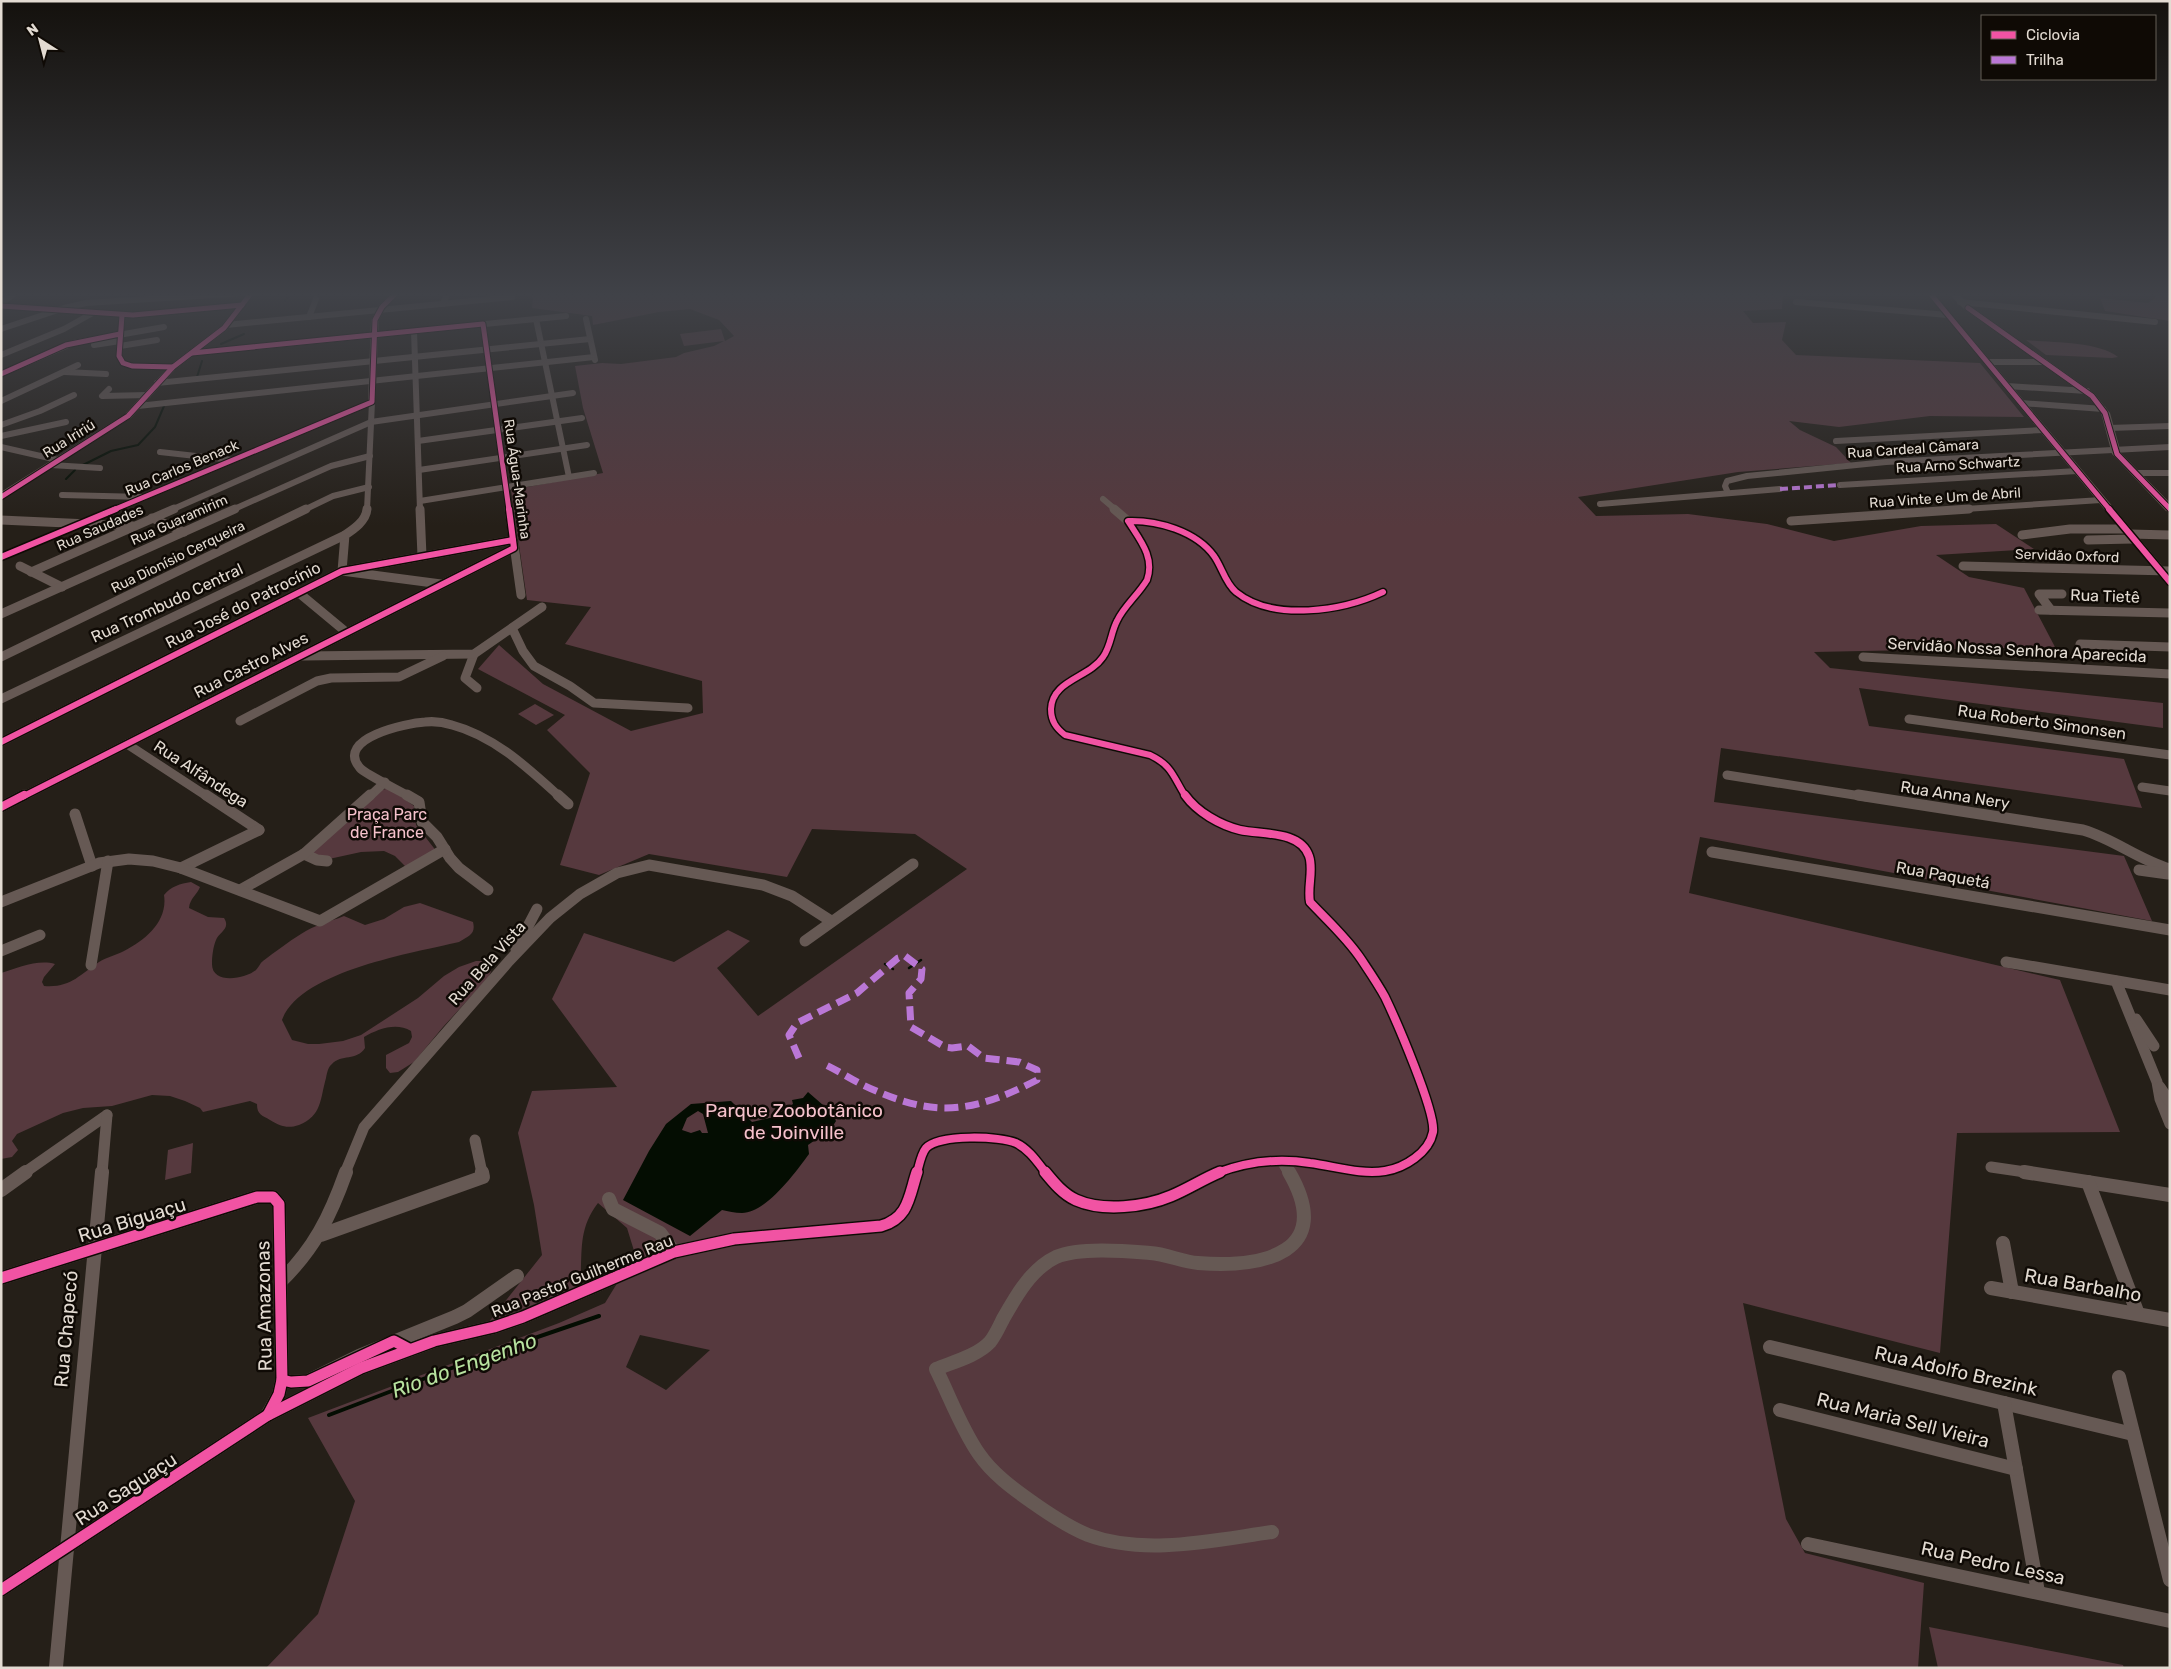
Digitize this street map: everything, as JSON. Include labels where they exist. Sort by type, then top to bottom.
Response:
[{"type":"main road","name":"Rua Iririú","points":[[1,497],[122,420],[138,406],[170,370]]},
{"type":"main road","points":[[372,402],[373,370]]},
{"type":"main road","points":[[1994,370],[2129,534],[2165,571],[2170,582]]},
{"type":"main road","points":[[2057,370],[2087,392],[2103,409],[2114,449],[2135,473],[2168,505]]},
{"type":"main road","name":"Rua Carlos Benack","points":[[1,557],[372,402]]},
{"type":"street","points":[[1,401],[68,370]]},
{"type":"street","points":[[157,384],[296,370]]},
{"type":"street","points":[[416,370],[422,556]]},
{"type":"street","points":[[138,406],[472,370]]},
{"type":"street","name":"Rua Água-Marinha","points":[[489,370],[521,595]]},
{"type":"street","points":[[547,370],[569,477]]},
{"type":"street","points":[[64,372],[106,374]]},
{"type":"street","points":[[2007,386],[2087,392]]},
{"type":"street","points":[[109,389],[102,396],[148,395]]},
{"type":"street","name":"Rua Saudades","points":[[31,572],[371,422],[573,393]]},
{"type":"street","points":[[1,425],[40,411],[74,395]]},
{"type":"street","name":"Rua Trombudo Central","points":[[1,698],[354,529],[366,516],[372,402]]},
{"type":"street","points":[[2021,403],[2103,409]]},
{"type":"street","points":[[418,442],[582,418]]},
{"type":"street","points":[[1,436],[66,422]]},
{"type":"street","points":[[2109,428],[2170,426]]},
{"type":"street","points":[[1836,441],[2043,430]]},
{"type":"street","points":[[419,470],[587,445]]},
{"type":"street","points":[[1,447],[55,463],[100,468]]},
{"type":"street","name":"Rua Cardeal Câmara","points":[[1728,493],[1725,486],[1728,481],[1747,476],[1886,462],[2170,447]]},
{"type":"street","points":[[160,452],[232,460]]},
{"type":"street","name":"Rua Guaramirim","points":[[2,612],[62,587],[337,463],[370,456]]},
{"type":"street","name":"Rua Arno Schwartz","points":[[1840,485],[2077,471]]},
{"type":"street","points":[[420,501],[594,473]]},
{"type":"street","points":[[2135,473],[2170,473]]},
{"type":"street","name":"Rua Dionísio Cerqueira","points":[[1,657],[333,496],[369,487]]},
{"type":"street","points":[[1600,504],[1780,489]]},
{"type":"street","points":[[62,495],[144,497]]},
{"type":"street","points":[[1103,499],[1128,521],[1145,520],[1153,522],[1175,529],[1192,539],[1213,556],[1236,592],[1259,603],[1295,610],[1323,610],[1369,600],[1383,592]]},
{"type":"street","name":"Rua Vinte e Um de Abril","points":[[1791,521],[2101,500]]},
{"type":"street","points":[[152,518],[184,532]]},
{"type":"street","points":[[1,520],[136,526]]},
{"type":"street","name":"Rua Pastor Guilherme Rau","points":[[268,1415],[322,1381],[409,1349],[524,1317],[674,1252],[734,1239],[848,1230],[892,1223],[905,1210],[925,1149],[932,1143],[947,1139],[1006,1138],[1015,1141],[1027,1150],[1061,1192],[1076,1200],[1094,1205],[1164,1200],[1226,1170],[1249,1164],[1307,1161],[1365,1170],[1396,1169],[1426,1149],[1432,1140],[1434,1130],[1433,1117],[1385,998],[1376,981],[1359,956],[1310,902],[1307,893],[1311,866],[1306,850],[1291,839],[1239,830],[1214,819],[1198,809],[1186,798],[1175,774],[1169,765],[1162,760],[1150,754],[1065,735],[1052,721],[1050,706],[1057,691],[1094,667],[1102,658],[1110,643],[1116,622],[1142,586],[1149,572],[1148,558],[1128,521]]},
{"type":"street","points":[[2022,534],[2070,529],[2129,534],[2170,534]]},
{"type":"street","points":[[346,534],[342,571],[441,584]]},
{"type":"street","points":[[2088,540],[2129,534]]},
{"type":"street","name":"Rua José do Patrocínio","points":[[1,742],[342,571],[422,556],[514,544]]},
{"type":"street","name":"Rua Castro Alves","points":[[1,807],[441,584],[514,544]]},
{"type":"street","points":[[20,566],[62,587]]},
{"type":"street","name":"Servidão Oxford","points":[[1963,566],[2165,571]]},
{"type":"street","points":[[299,593],[346,632]]},
{"type":"street","points":[[2051,610],[2039,594],[2062,594]]},
{"type":"street","points":[[300,656],[474,654],[542,607]]},
{"type":"street","name":"Rua Tietê","points":[[2039,610],[2170,613]]},
{"type":"street","points":[[512,628],[523,651],[534,666],[570,686],[594,703],[688,708]]},
{"type":"street","points":[[2080,644],[2170,648]]},
{"type":"street","points":[[474,654],[465,678],[477,688]]},
{"type":"street","points":[[240,720],[317,680],[398,677],[447,655]]},
{"type":"street","name":"Servidão Nossa Senhora Aparecida","points":[[1863,657],[2170,674]]},
{"type":"street","name":"Rua Roberto Simonsen","points":[[1909,719],[2170,755]]},
{"type":"street","points":[[488,890],[459,868],[437,837],[422,822],[419,802],[364,771],[356,763],[355,754],[360,744],[370,736],[414,723],[436,722],[460,727],[490,742],[522,764],[568,804]]},
{"type":"street","name":"Rua Alfândega","points":[[127,744],[258,830],[181,868]]},
{"type":"street","name":"Rua Anna Nery","points":[[1728,776],[2083,830],[2100,836],[2138,858],[2166,871]]},
{"type":"street","points":[[240,890],[304,854],[384,782]]},
{"type":"street","points":[[2142,787],[2170,791]]},
{"type":"street","points":[[75,814],[92,866]]},
{"type":"street","points":[[1,902],[108,861],[147,860],[181,868],[320,921],[444,849]]},
{"type":"street","name":"Rua Paquetá","points":[[1712,852],[2170,930]]},
{"type":"street","points":[[304,854],[317,860],[327,861]]},
{"type":"street","points":[[91,965],[108,861]]},
{"type":"street","points":[[805,941],[913,864]]},
{"type":"street","name":"Rua Bela Vista","points":[[280,1282],[308,1255],[321,1235],[336,1200],[353,1150],[364,1127],[509,960],[550,918],[580,894],[617,874],[649,865],[776,889],[808,905],[831,921]]},
{"type":"street","points":[[2139,870],[2166,871]]},
{"type":"street","points":[[509,960],[538,909]]},
{"type":"street","points":[[1,951],[40,935]]},
{"type":"street","points":[[2006,962],[2170,990]]},
{"type":"street","points":[[2116,981],[2157,1082],[2170,1102]]},
{"type":"street","points":[[2124,1002],[2154,1046]]},
{"type":"street","points":[[2157,1082],[2160,1099],[2170,1124]]},
{"type":"street","name":"Rua Chapecó","points":[[1,1190],[107,1115],[56,1667]]},
{"type":"street","points":[[321,1235],[482,1177],[475,1140]]},
{"type":"street","points":[[1272,1532],[1176,1544],[1124,1543],[1093,1537],[1045,1512],[1010,1486],[986,1463],[976,1449],[936,1369],[972,1354],[987,1345],[1029,1280],[1043,1265],[1058,1257],[1077,1252],[1154,1253],[1186,1262],[1215,1265],[1255,1260],[1285,1251],[1296,1242],[1304,1226],[1304,1212],[1301,1197],[1282,1161]]},
{"type":"street","points":[[1991,1167],[2170,1195]]},
{"type":"street","points":[[2088,1182],[2138,1314]]},
{"type":"street","name":"Rua Biguaçu","points":[[1,1278],[257,1197],[272,1196]]},
{"type":"street","name":"Rua Amazonas","points":[[268,1415],[279,1394],[282,1380],[279,1204],[272,1196]]},
{"type":"street","points":[[609,1199],[616,1212],[660,1233],[674,1252]]},
{"type":"street","points":[[2004,1243],[2012,1292]]},
{"type":"street","points":[[282,1380],[300,1382],[322,1381],[359,1356],[467,1311],[517,1276]]},
{"type":"street","name":"Rua Barbalho","points":[[1991,1288],[2170,1320]]},
{"type":"street","points":[[394,1342],[409,1349]]},
{"type":"street","points":[[384,1359],[394,1342]]},
{"type":"street","name":"Rua Adolfo Brezink","points":[[1770,1347],[2133,1434]]},
{"type":"street","points":[[2119,1378],[2170,1580]]},
{"type":"street","points":[[2004,1403],[2038,1592]]},
{"type":"street","name":"Rua Maria Sell Vieira","points":[[1780,1410],[2016,1469]]},
{"type":"street","name":"Rua Saguaçu","points":[[1,1590],[268,1415]]},
{"type":"street","name":"Rua Pedro Lessa","points":[[1808,1544],[2170,1621]]},
{"type":"green space","name":"Parque Zoobotânico de Joinville","points":[[576,370],[1986,370],[2024,417],[1930,416],[1839,427],[1789,421],[1800,430],[1836,447],[1851,463],[1738,472],[1578,497],[1596,516],[1688,514],[1767,524],[1834,541],[1921,526],[1996,524],[2034,549],[1936,555],[1969,577],[2024,588],[2055,647],[1814,652],[1830,668],[2163,703],[2163,728],[1859,688],[1869,726],[2124,759],[2142,808],[1721,748],[1714,802],[2124,856],[2152,921],[1700,837],[1689,893],[2060,980],[2120,1132],[1957,1133],[1940,1353],[1743,1303],[1786,1519],[1805,1553],[1924,1583],[1918,1668],[266,1668],[318,1614],[355,1501],[308,1418],[559,1323],[605,1303],[635,1254],[627,1228],[598,1203],[591,1213],[584,1233],[580,1286],[488,1323],[542,1255],[534,1205],[518,1133],[532,1091],[617,1087],[552,999],[584,933],[674,962],[728,930],[750,941],[717,968],[758,1016],[967,869],[915,834],[812,829],[787,877],[649,854],[599,875],[560,865],[590,773],[547,730],[565,715],[478,669],[499,645],[543,684],[631,731],[703,713],[702,681],[565,644],[591,607],[527,600],[511,490],[603,473],[583,408]],"holes":[[[640,1335],[710,1350],[666,1390],[626,1367]]]},
{"type":"green space","points":[[535,704],[554,715],[536,725],[518,714]]},
{"type":"green space","name":"Praça Parc de France","points":[[389,788],[414,806],[416,825],[437,852],[408,869],[395,856],[384,851],[361,852],[329,859],[312,853],[382,790]]},
{"type":"green space","points":[[191,882],[200,887],[189,908],[208,917],[224,918],[226,922],[225,928],[217,937],[213,949],[212,963],[213,970],[217,975],[230,978],[237,978],[251,973],[263,961],[306,931],[344,916],[365,925],[384,919],[404,907],[420,903],[473,922],[473,932],[459,942],[360,967],[334,977],[311,989],[293,1003],[282,1020],[292,1040],[308,1044],[319,1044],[343,1041],[361,1035],[418,998],[444,976],[459,967],[476,961],[484,961],[491,971],[489,977],[414,1062],[398,1072],[390,1073],[386,1068],[386,1055],[409,1043],[412,1037],[411,1031],[405,1028],[393,1027],[375,1031],[364,1037],[365,1048],[362,1052],[358,1055],[340,1059],[330,1067],[316,1112],[307,1121],[299,1125],[287,1127],[277,1124],[260,1114],[257,1104],[250,1101],[203,1112],[200,1108],[170,1096],[152,1095],[112,1106],[83,1108],[63,1113],[17,1134],[12,1141],[18,1150],[12,1157],[1,1159],[1,973],[28,965],[55,964],[44,977],[42,982],[44,986],[68,983],[99,962],[132,947],[140,941],[154,929],[159,921],[163,913],[164,895],[176,886]]},
{"type":"green space","points":[[193,1143],[191,1173],[165,1180],[168,1150]]},
{"type":"green space","points":[[1929,1627],[2123,1665],[2124,1668],[1938,1668]]},
{"type":"shaded area","points":[[808,1092],[831,1112],[836,1121],[831,1129],[808,1145],[809,1154],[796,1171],[780,1190],[761,1206],[742,1213],[722,1210],[690,1236],[623,1200],[649,1151],[666,1124],[691,1104],[731,1101],[752,1122],[774,1117],[793,1104],[792,1100],[803,1098]],"holes":[[[698,1111],[703,1114],[708,1133],[702,1133],[700,1130],[691,1133],[682,1130],[687,1118]]]},
{"type":"waterway","points":[[197,377],[199,370]]},
{"type":"waterway","points":[[83,465],[111,451],[138,445],[155,427],[164,406]]},
{"type":"waterway","points":[[66,479],[75,470]]},
{"type":"waterway","points":[[909,968],[921,960]]},
{"type":"waterway","points":[[885,964],[893,969]]},
{"type":"waterway","name":"Rio do Engenho","points":[[329,1415],[491,1353],[599,1316]]},
{"type":"marked path","points":[[1780,489],[1840,485]]},
{"type":"marked path","points":[[799,1058],[789,1035],[797,1023],[857,993],[898,958],[905,956],[922,969],[921,979],[909,993],[911,1027],[945,1047],[957,1048],[968,1046],[972,1047],[984,1058],[1019,1062],[1037,1070],[1037,1080],[1006,1095],[983,1103],[961,1108],[940,1109],[918,1105],[884,1094],[860,1084],[824,1064]]},
{"type":"cycle path","points":[[1,374],[10,370]]},
{"type":"cycle path","points":[[1,497],[128,416],[170,370]]},
{"type":"cycle path","points":[[1,557],[372,402],[373,370]]},
{"type":"cycle path","points":[[1,807],[514,548],[489,370]]},
{"type":"cycle path","points":[[1994,370],[2170,582]]},
{"type":"cycle path","points":[[2055,370],[2092,396],[2105,413],[2117,454],[2170,509]]},
{"type":"cycle path","points":[[1,1590],[268,1415],[361,1368],[434,1341],[494,1327],[523,1317],[674,1252],[734,1239],[881,1226],[892,1223],[905,1210],[925,1149],[932,1143],[947,1139],[1006,1139],[1019,1144],[1029,1152],[1064,1193],[1077,1201],[1102,1206],[1122,1206],[1155,1202],[1179,1193],[1219,1173],[1254,1164],[1296,1161],[1370,1172],[1396,1169],[1410,1162],[1424,1149],[1432,1137],[1433,1124],[1427,1101],[1385,998],[1376,981],[1359,956],[1310,902],[1311,862],[1306,849],[1300,843],[1285,836],[1249,832],[1216,820],[1189,801],[1170,768],[1159,759],[1150,755],[1065,735],[1055,726],[1051,714],[1051,703],[1061,688],[1087,672],[1102,659],[1117,620],[1147,580],[1150,565],[1149,559],[1142,542],[1128,521],[1151,522],[1187,534],[1207,548],[1214,556],[1226,580],[1236,592],[1251,601],[1268,607],[1288,610],[1330,608],[1368,599],[1383,592]]},
{"type":"cycle path","points":[[1,742],[342,571],[513,540]]},
{"type":"cycle path","points":[[1,1278],[257,1197],[273,1197],[279,1204],[282,1380],[279,1394],[268,1415]]},
{"type":"cycle path","points":[[282,1380],[291,1382],[308,1381],[394,1341],[409,1349]]}]
